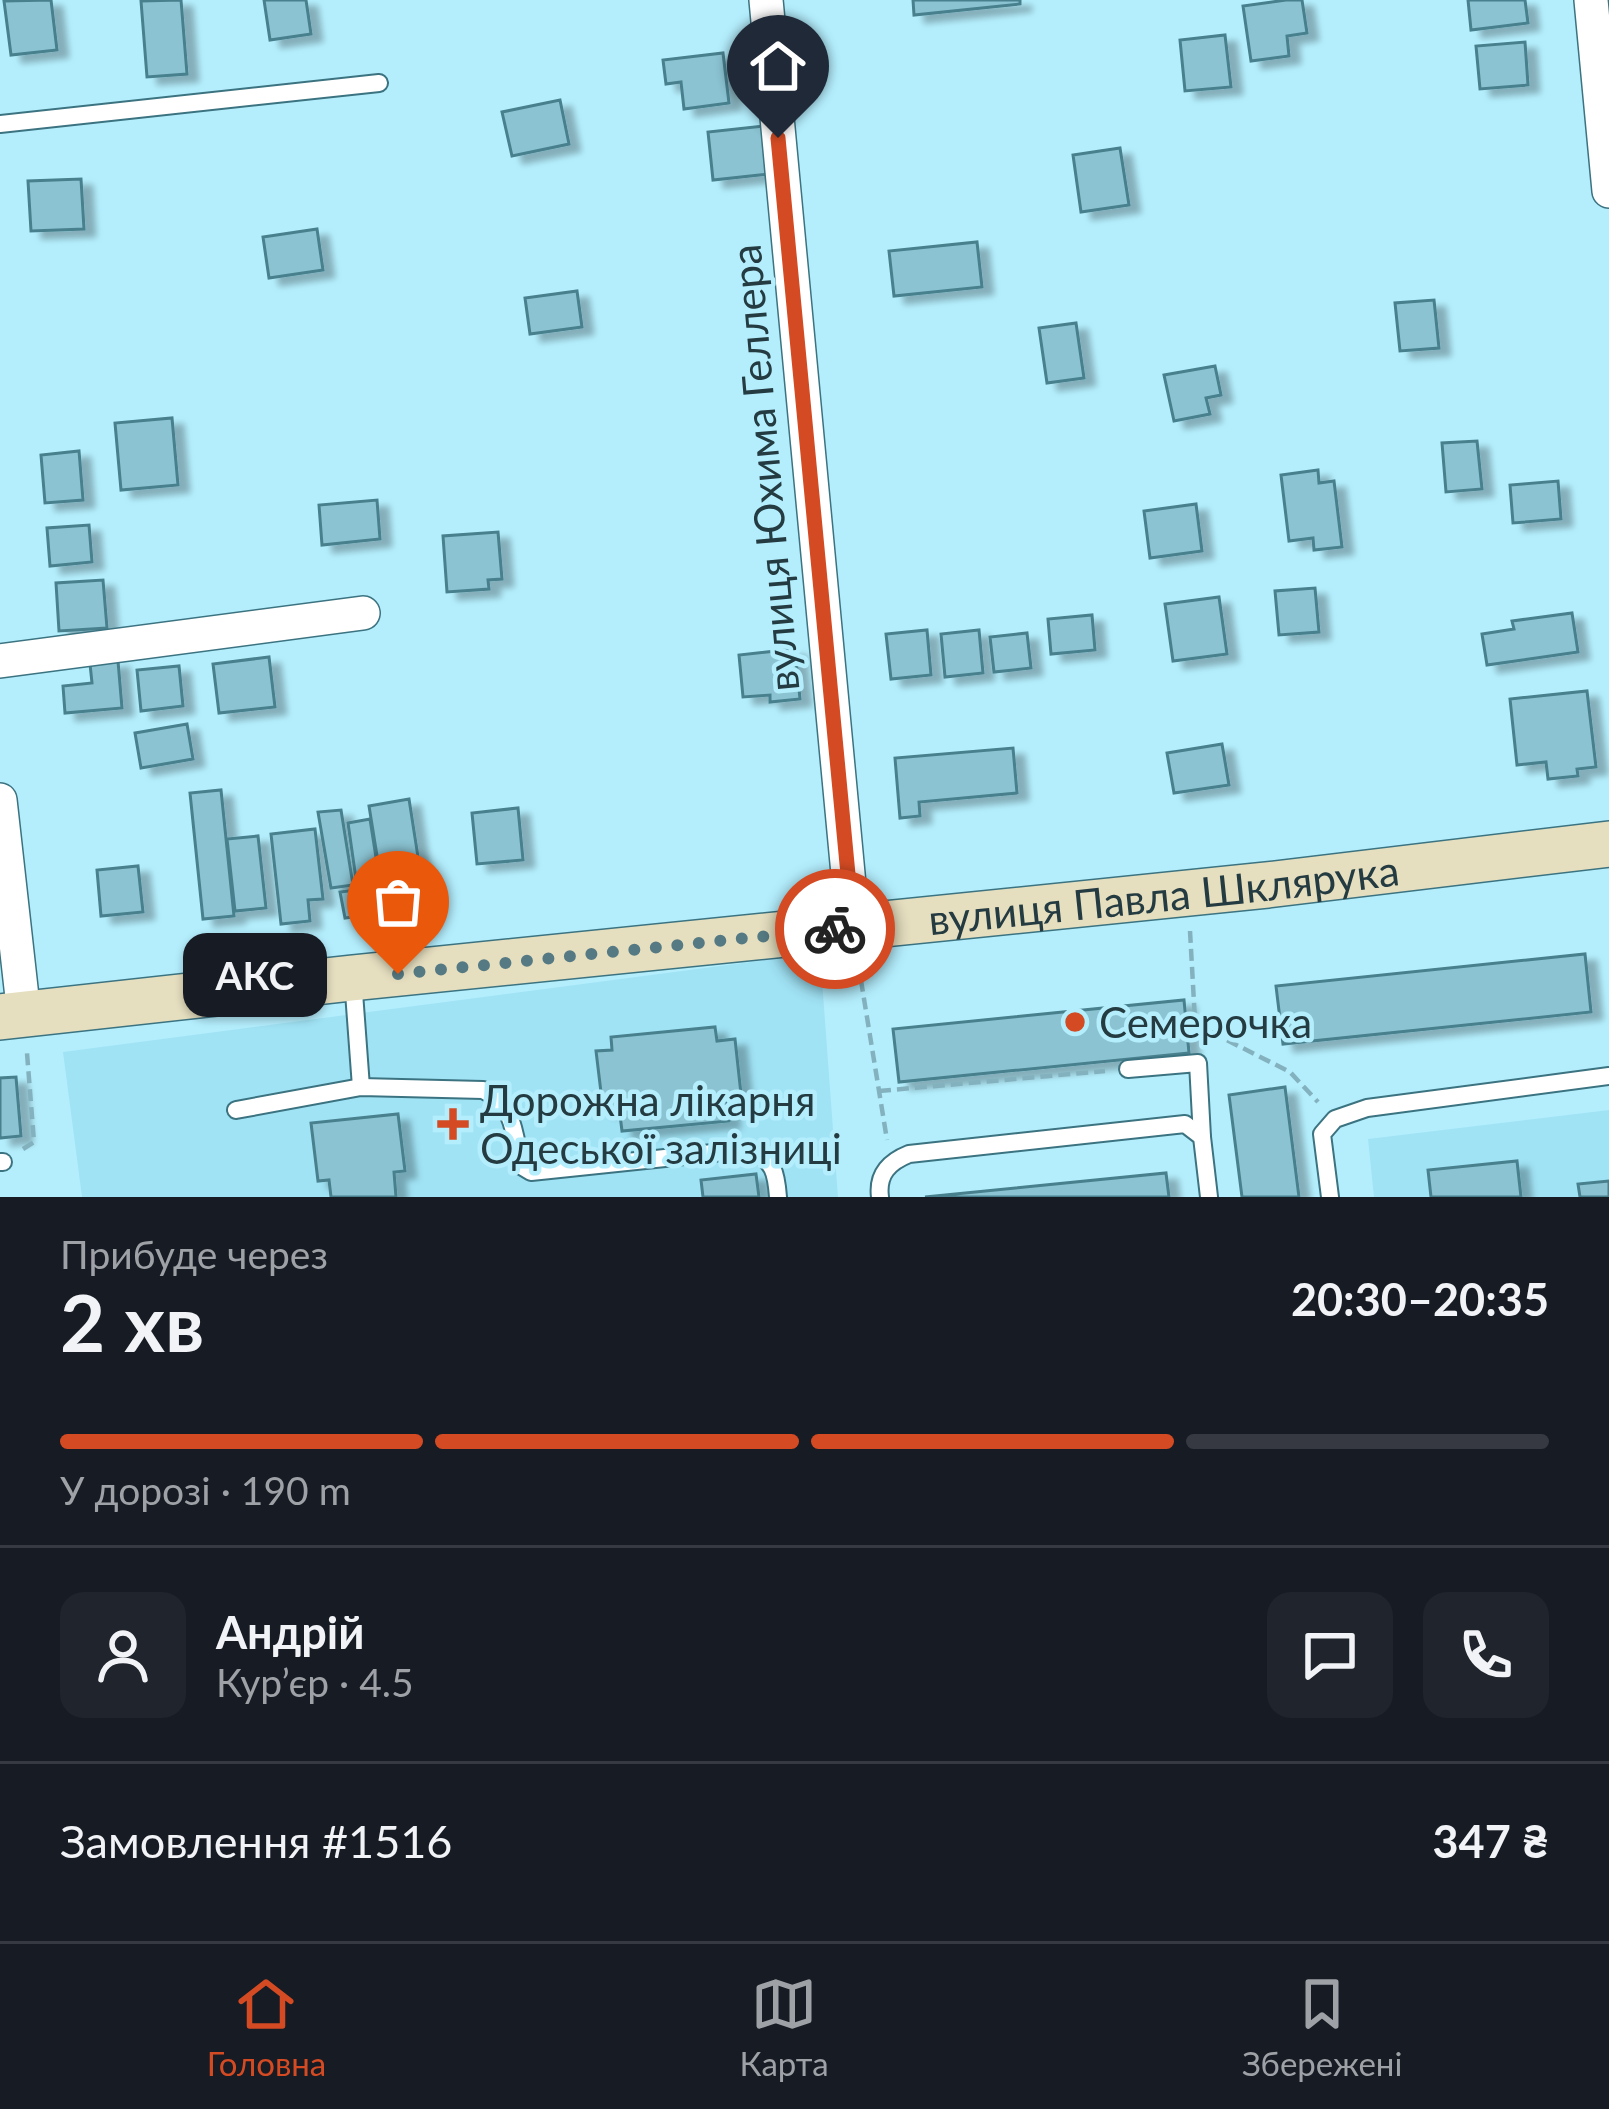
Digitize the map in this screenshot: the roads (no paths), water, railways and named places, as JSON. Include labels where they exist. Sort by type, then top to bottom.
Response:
[{"type":"street","name":"вулиця Юхима Геллера","points":[[766,0],[853,927]]},
{"type":"street","points":[[1591,0],[1609,191]]},
{"type":"street","points":[[0,661],[363,613]]},
{"type":"street","points":[[0,800],[12,1016]]},
{"type":"street","name":"вулиця Павла Шклярука","points":[[12,1016],[1188,893],[1609,844]]},
{"type":"lane","points":[[0,124],[379,83]]},
{"type":"lane","points":[[352,978],[361,1087]]},
{"type":"lane","points":[[1128,1069],[1198,1063],[1209,1197]]},
{"type":"lane","points":[[1330,1197],[1322,1134],[1335,1119],[1367,1108],[1609,1076]]},
{"type":"lane","points":[[236,1110],[361,1087],[483,1090],[508,1109],[521,1166],[530,1172],[751,1149],[768,1159],[776,1174],[778,1197]]},
{"type":"lane","points":[[880,1197],[878,1184],[890,1162],[909,1154],[1185,1124],[1202,1137]]},
{"type":"place","name":"АКС","points":[[398,974]]},
{"type":"place","name":"Семерочка","points":[[1075,1022]]},
{"type":"place","name":"Дорожна лікарня Одеської залізниці","points":[[453,1124]]}]
